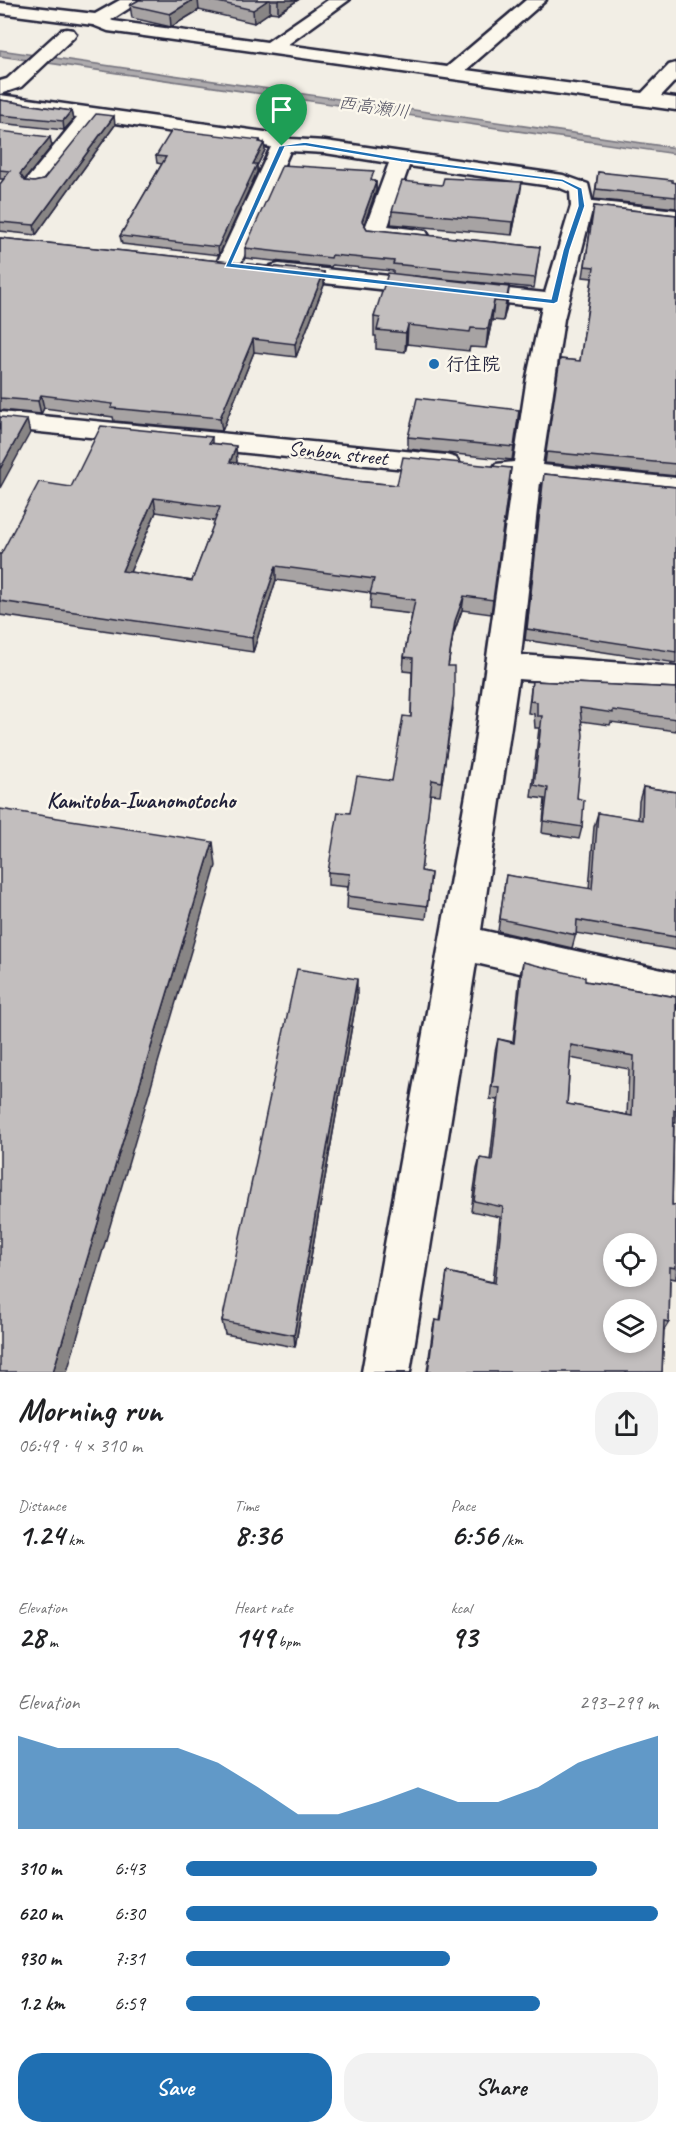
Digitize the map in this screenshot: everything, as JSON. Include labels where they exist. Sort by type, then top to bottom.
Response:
[{"type":"street","points":[[98,20],[133,0]]},
{"type":"street","points":[[272,47],[340,0]]},
{"type":"street","points":[[451,73],[537,0]]},
{"type":"street","points":[[0,8],[98,20],[108,26],[676,104]]},
{"type":"street","points":[[0,21],[67,34],[7,86]]},
{"type":"street","points":[[647,100],[676,69]]},
{"type":"street","points":[[0,101],[272,139],[282,146],[305,144],[401,160],[563,181],[580,189],[582,206],[555,249],[554,302],[527,472],[503,666],[386,1372]]},
{"type":"street","points":[[35,183],[91,113]]},
{"type":"street","points":[[46,136],[70,139]]},
{"type":"street","points":[[282,146],[237,266],[554,302]]},
{"type":"street","points":[[401,160],[375,231],[443,238]]},
{"type":"street","points":[[582,206],[676,217]]},
{"type":"street","name":"Senbon street","points":[[0,420],[676,487]]},
{"type":"street","points":[[503,666],[676,679]]},
{"type":"street","points":[[459,942],[676,991]]},
{"type":"water","name":"西高瀬川","points":[[0,50],[676,148],[676,154],[0,56]]},
{"type":"building","points":[[139,0],[193,0],[170,14],[130,5]]},
{"type":"building","points":[[209,0],[268,0],[253,10]]},
{"type":"building","points":[[0,100],[71,111],[63,121],[0,115]]},
{"type":"building","points":[[96,114],[114,116],[34,225],[0,222],[0,184],[10,171],[0,170],[0,131],[50,137],[20,174],[25,181],[34,182],[43,180]]},
{"type":"building","points":[[172,130],[260,140],[259,142],[264,143],[253,164],[257,164],[218,247],[120,236],[166,157],[156,156]]},
{"type":"building","points":[[282,165],[374,171],[371,180],[376,182],[362,221],[367,229],[540,247],[535,278],[393,264],[394,261],[332,255],[331,258],[245,248]]},
{"type":"building","points":[[598,172],[672,180],[676,183],[676,197],[596,189]]},
{"type":"building","points":[[444,178],[522,182],[513,222],[392,211],[402,181],[442,185]]},
{"type":"building","points":[[594,206],[676,215],[676,464],[546,452],[560,359],[580,361],[594,267],[585,266]]},
{"type":"building","points":[[0,238],[324,272],[295,344],[253,339],[220,418],[111,408],[113,404],[41,395],[38,401],[0,398]]},
{"type":"building","points":[[388,273],[509,287],[506,302],[494,301],[488,329],[471,328],[470,332],[408,325],[406,333],[377,330],[380,318],[374,317]]},
{"type":"building","points":[[417,398],[519,410],[514,447],[408,437]]},
{"type":"building","points":[[0,417],[27,420],[0,469]]},
{"type":"building","points":[[101,426],[212,437],[209,443],[236,446],[230,462],[343,480],[397,485],[403,457],[511,468],[493,600],[464,596],[455,621],[448,666],[454,666],[454,695],[442,782],[432,780],[421,871],[431,873],[427,906],[347,896],[350,874],[328,872],[338,812],[350,813],[357,776],[392,781],[403,716],[411,717],[413,658],[404,657],[415,600],[370,594],[374,579],[276,566],[252,638],[0,601],[0,554],[39,482],[71,487]],"holes":[[[154,498],[220,507],[192,581],[122,571]]]},
{"type":"building","points":[[544,474],[676,487],[676,652],[527,629]]},
{"type":"building","points":[[532,681],[676,688],[676,719],[580,708],[583,735],[577,798],[584,800],[582,827],[544,821],[548,788],[534,785],[542,716],[537,716],[537,702],[530,701]]},
{"type":"building","points":[[643,787],[676,792],[676,937],[577,920],[576,935],[500,919],[506,875],[592,889],[598,813],[642,820]]},
{"type":"building","points":[[0,809],[213,842],[53,1372],[0,1372]]},
{"type":"building","points":[[523,962],[585,977],[585,981],[676,997],[676,1110],[674,1110],[672,1205],[676,1205],[676,1268],[670,1267],[669,1322],[664,1321],[662,1372],[428,1372],[435,1320],[441,1321],[447,1272],[495,1283],[503,1207],[474,1201],[480,1158],[492,1160],[500,1088],[492,1087],[498,1039],[514,1043]],"holes":[[[571,1045],[634,1056],[632,1116],[567,1104]]]},
{"type":"building","points":[[297,969],[357,979],[294,1335],[222,1321]]},
{"type":"place","name":"行住院","points":[[434,364]]},
{"type":"district","name":"Kamitoba-Iwanomotocho","points":[[141,801]]},
{"type":"route","points":[[305,144],[401,160],[563,181],[580,189],[582,206],[567,250],[554,302],[228,265],[282,146],[305,144]]}]
